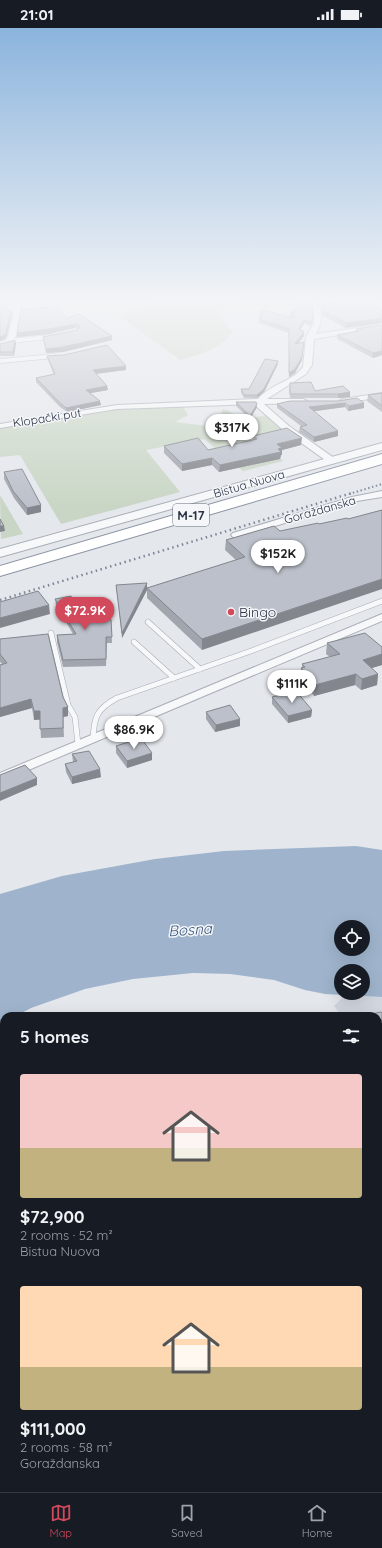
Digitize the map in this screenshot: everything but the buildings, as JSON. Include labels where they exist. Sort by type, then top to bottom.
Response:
[{"type":"highway","name":"M-17","points":[[0,571],[382,459]]},
{"type":"street","points":[[305,370],[265,395],[260,401],[260,405],[267,412],[331,460]]},
{"type":"street","points":[[330,402],[382,395]]},
{"type":"street","name":"Klopački put","points":[[0,426],[117,408],[220,402],[315,402]]},
{"type":"street","name":"Bistua Nuova","points":[[0,553],[382,446]]},
{"type":"street","name":"Goraždanska","points":[[236,535],[355,499],[382,494]]},
{"type":"street","points":[[0,778],[382,617]]},
{"type":"lane","points":[[93,739],[96,715],[106,704],[117,698],[200,669],[382,601]]},
{"type":"lane","points":[[148,622],[200,669]]},
{"type":"lane","points":[[52,632],[68,705],[75,717],[78,745]]},
{"type":"lane","points":[[134,642],[174,678]]},
{"type":"shaded area","points":[[370,996],[382,997],[382,1012],[338,1012],[334,1006],[340,1000],[370,1000]]},
{"type":"green space","points":[[181,404],[188,415],[175,422],[216,427],[223,409],[229,411],[240,421],[266,415],[290,432],[261,438],[283,461],[243,471],[204,439],[146,450],[180,492],[61,524],[20,455],[0,457],[0,427],[113,410],[111,407]]},
{"type":"green space","points":[[0,495],[23,534],[1,539]]},
{"type":"water","name":"Bosna","points":[[356,846],[382,850],[382,997],[370,996],[370,964],[334,964],[334,994],[305,990],[274,980],[230,974],[193,973],[133,979],[85,989],[24,1012],[0,1012],[0,894],[62,876],[155,859],[224,851]]},
{"type":"railway","points":[[349,494],[382,484]]},
{"type":"railway","points":[[0,600],[352,493]]},
{"type":"place","name":"Bingo","points":[[231,612]]}]
